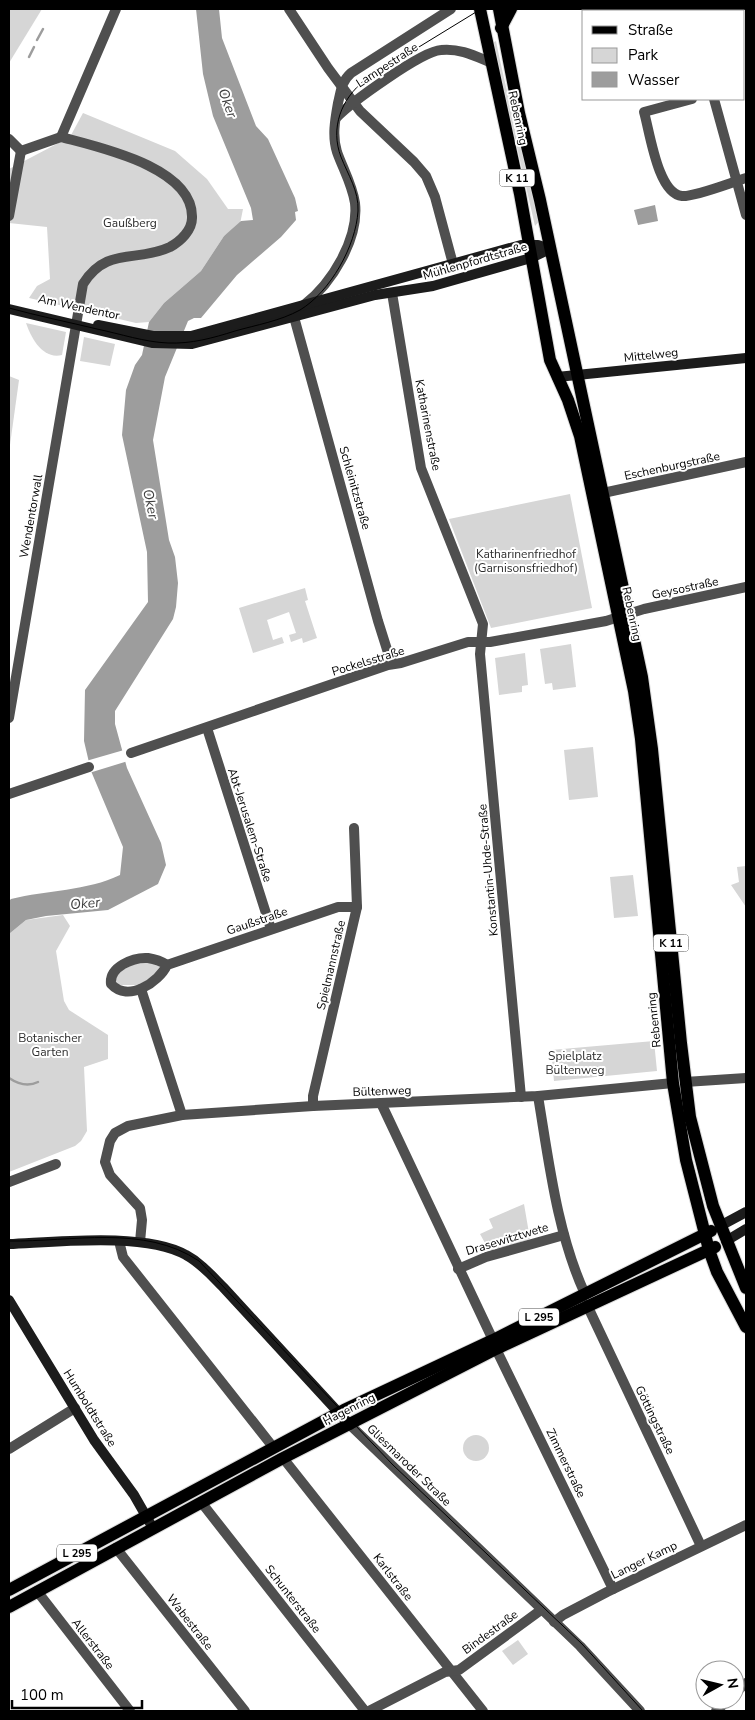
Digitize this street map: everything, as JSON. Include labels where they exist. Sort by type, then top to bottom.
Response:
[{"type":"main road","points":[[501,28],[511,9]]},
{"type":"main road","name":"Rebenring","points":[[489,12],[501,28],[518,114],[604,493],[624,615]]},
{"type":"main road","name":"Rebenring","points":[[489,12],[492,63],[529,244],[550,360],[571,407],[580,436],[624,615],[644,686],[652,749],[686,1160],[709,1250],[717,1272],[746,1327]]},
{"type":"main road","name":"Mühlenpfordtstraße","points":[[180,341],[529,244],[550,249]]},
{"type":"main road","name":"Mühlenpfordtstraße","points":[[143,338],[180,341],[212,340],[375,295],[418,289],[531,258],[550,249]]},
{"type":"main road","name":"Am Wendentor","points":[[9,303],[143,338]]},
{"type":"main road","name":"Am Wendentor","points":[[9,309],[76,322]]},
{"type":"main road","name":"Mittelweg","points":[[557,377],[746,358]]},
{"type":"main road","name":"Rebenring","points":[[679,1083],[720,1226]]},
{"type":"main road","points":[[720,1226],[746,1212]]},
{"type":"main road","name":"L 295","points":[[704,1234],[720,1226]]},
{"type":"main road","name":"K 11","points":[[720,1226],[726,1241]]},
{"type":"main road","points":[[746,1229],[726,1241],[746,1288]]},
{"type":"main road","name":"Hagenring","points":[[9,1590],[339,1412],[495,1344],[586,1300],[704,1234]]},
{"type":"main road","name":"Gliesmaroder Straße","points":[[9,1244],[119,1241],[140,1242],[173,1249],[203,1267],[350,1424]]},
{"type":"main road","name":"L 295","points":[[709,1250],[726,1241]]},
{"type":"main road","name":"Hagenring","points":[[586,1300],[709,1250]]},
{"type":"main road","name":"Humboldtstraße","points":[[9,1300],[75,1408],[153,1528]]},
{"type":"main road","name":"Hagenring","points":[[9,1607],[495,1344]]},
{"type":"street","points":[[21,152],[61,137],[116,9]]},
{"type":"street","points":[[289,9],[354,103],[426,176],[435,197],[453,264]]},
{"type":"street","name":"Lampestraße","points":[[342,85],[351,73],[451,9]]},
{"type":"street","name":"Lampestraße","points":[[335,119],[354,103],[436,50],[457,50],[492,63]]},
{"type":"street","points":[[302,306],[314,296],[331,274],[351,237],[354,224],[353,191],[335,142],[335,119],[342,85]]},
{"type":"street","points":[[688,100],[644,112],[663,183],[672,194],[684,196],[742,180]]},
{"type":"street","points":[[714,100],[742,180],[746,215]]},
{"type":"street","name":"Wendentorwall","points":[[9,718],[83,284],[97,266],[106,261],[149,254],[172,246],[185,236],[192,224],[192,211],[188,198],[177,184],[151,166],[126,155],[61,137]]},
{"type":"street","points":[[9,139],[21,152]]},
{"type":"street","points":[[9,216],[21,152]]},
{"type":"street","name":"Katharinenstraße","points":[[392,293],[421,468],[483,624],[482,641]]},
{"type":"street","name":"Schleinitzstraße","points":[[294,317],[378,621],[390,659],[394,663]]},
{"type":"street","name":"Eschenburgstraße","points":[[604,493],[746,462]]},
{"type":"street","name":"Geysostraße","points":[[624,615],[746,587]]},
{"type":"street","name":"Pockelsstraße","points":[[131,753],[394,663],[401,664],[468,642],[624,615]]},
{"type":"street","name":"Konstantin-Uhde-Straße","points":[[482,641],[480,654],[521,1097]]},
{"type":"street","name":"Abt-Jerusalem-Straße","points":[[206,728],[271,929]]},
{"type":"street","points":[[9,794],[88,767]]},
{"type":"street","name":"Spielmannstraße","points":[[313,1106],[313,1096],[357,907],[354,828]]},
{"type":"street","name":"Gaußstraße","points":[[167,965],[338,908],[357,907]]},
{"type":"street","points":[[142,958],[156,959],[167,965],[156,981],[141,989],[116,988],[112,984],[112,975],[125,964],[142,958]]},
{"type":"street","points":[[141,989],[182,1115]]},
{"type":"street","name":"Bültenweg","points":[[140,1242],[142,1213],[134,1200],[106,1168],[107,1150],[110,1141],[121,1129],[182,1115],[313,1106],[538,1096],[746,1078]]},
{"type":"street","name":"Göttingstraße","points":[[538,1096],[545,1145],[564,1235],[586,1300],[701,1546]]},
{"type":"street","name":"Zimmerstraße","points":[[382,1104],[458,1268],[613,1588]]},
{"type":"street","points":[[9,1182],[56,1164]]},
{"type":"street","name":"Drasewitztwete","points":[[458,1268],[564,1235]]},
{"type":"street","points":[[119,1241],[123,1257],[273,1447]]},
{"type":"street","points":[[9,1449],[75,1408]]},
{"type":"street","name":"Gliesmaroder Straße","points":[[350,1424],[614,1681],[640,1711]]},
{"type":"street","name":"Karlstraße","points":[[283,1458],[483,1711]]},
{"type":"street","name":"Schunterstraße","points":[[201,1502],[367,1711]]},
{"type":"street","name":"Langer Kamp","points":[[554,1622],[563,1615],[613,1588],[746,1526]]},
{"type":"street","name":"Wabestraße","points":[[116,1548],[245,1711]]},
{"type":"street","name":"Allerstraße","points":[[37,1591],[130,1711]]},
{"type":"street","name":"Bindestraße","points":[[367,1711],[451,1671],[459,1670],[541,1610]]},
{"type":"green space","points":[[9,9],[42,9],[9,63]]},
{"type":"green space","points":[[496,41],[540,220],[535,226],[493,43]]},
{"type":"green space","name":"Gaußberg","points":[[83,113],[175,151],[207,179],[228,209],[243,209],[240,224],[224,236],[201,271],[164,303],[149,322],[136,323],[29,298],[37,286],[50,279],[47,227],[9,223],[9,169],[70,137]]},
{"type":"green space","points":[[26,323],[66,332],[62,355],[55,356],[44,351],[31,335]]},
{"type":"green space","points":[[84,337],[115,344],[110,366],[80,361]]},
{"type":"green space","points":[[9,376],[19,380],[9,452]]},
{"type":"green space","name":"Katharinenfriedhof (Garnisonsfriedhof)","points":[[570,494],[592,608],[491,628],[449,519]]},
{"type":"green space","points":[[305,588],[308,600],[305,601],[317,638],[303,643],[302,638],[291,642],[289,635],[296,633],[289,612],[267,620],[273,640],[282,637],[284,643],[253,653],[239,608]]},
{"type":"green space","points":[[571,644],[576,687],[553,690],[552,683],[545,684],[540,649]]},
{"type":"green space","points":[[525,653],[528,685],[522,686],[522,692],[499,695],[495,658]]},
{"type":"green space","points":[[593,747],[598,797],[569,800],[564,750]]},
{"type":"green space","points":[[746,866],[746,907],[731,885],[739,882],[737,867]]},
{"type":"green space","points":[[633,875],[638,916],[614,918],[610,877]]},
{"type":"green space","name":"Botanischer Garten","points":[[63,915],[70,926],[56,951],[64,1001],[69,1010],[108,1035],[108,1059],[84,1067],[87,1131],[81,1141],[75,1146],[9,1172],[9,934],[26,920]]},
{"type":"green space","points":[[140,961],[160,965],[159,972],[139,985],[117,985],[114,978],[117,973]]},
{"type":"green space","name":"Spielplatz Bültenweg","points":[[654,1041],[657,1071],[554,1081],[551,1050]]},
{"type":"green space","points":[[524,1204],[530,1239],[490,1252],[480,1234],[493,1228],[489,1219]]},
{"type":"green space","points":[[476,1435],[485,1439],[489,1448],[485,1457],[476,1461],[467,1457],[463,1448],[467,1439]]},
{"type":"green space","points":[[518,1640],[528,1654],[513,1665],[502,1651]]},
{"type":"water","name":"Oker","points":[[196,9],[219,9],[222,38],[256,126],[268,139],[295,198],[298,211],[295,212],[296,220],[281,237],[237,275],[201,318],[194,318],[188,321],[165,377],[153,440],[169,540],[175,557],[178,583],[176,607],[173,619],[115,711],[115,724],[127,768],[161,843],[166,865],[158,884],[108,910],[46,916],[26,920],[9,934],[9,901],[11,899],[81,887],[120,875],[123,847],[91,771],[84,741],[85,690],[148,602],[147,552],[122,435],[126,390],[135,365],[142,355],[149,322],[164,303],[201,271],[224,236],[241,221],[253,220],[251,208],[213,116],[203,74]]},
{"type":"water","points":[[655,205],[658,221],[638,225],[634,210]]},
{"type":"pier","points":[[124,750],[128,761],[89,773],[86,761]]},
{"type":"waterway","points":[[37,40],[43,29]]},
{"type":"waterway","points":[[29,57],[34,47]]},
{"type":"waterway","points":[[9,1078],[23,1084],[38,1082]]},
{"type":"tram line","points":[[9,308],[141,339],[168,343],[185,343],[210,338],[276,320],[300,310],[321,292],[340,267],[347,253],[356,225],[357,197],[338,146],[337,125],[344,105],[365,80],[481,9]]},
{"type":"tram line","points":[[9,1241],[82,1238],[131,1239],[155,1242],[178,1250],[199,1261],[393,1465],[582,1644],[643,1711]]}]
